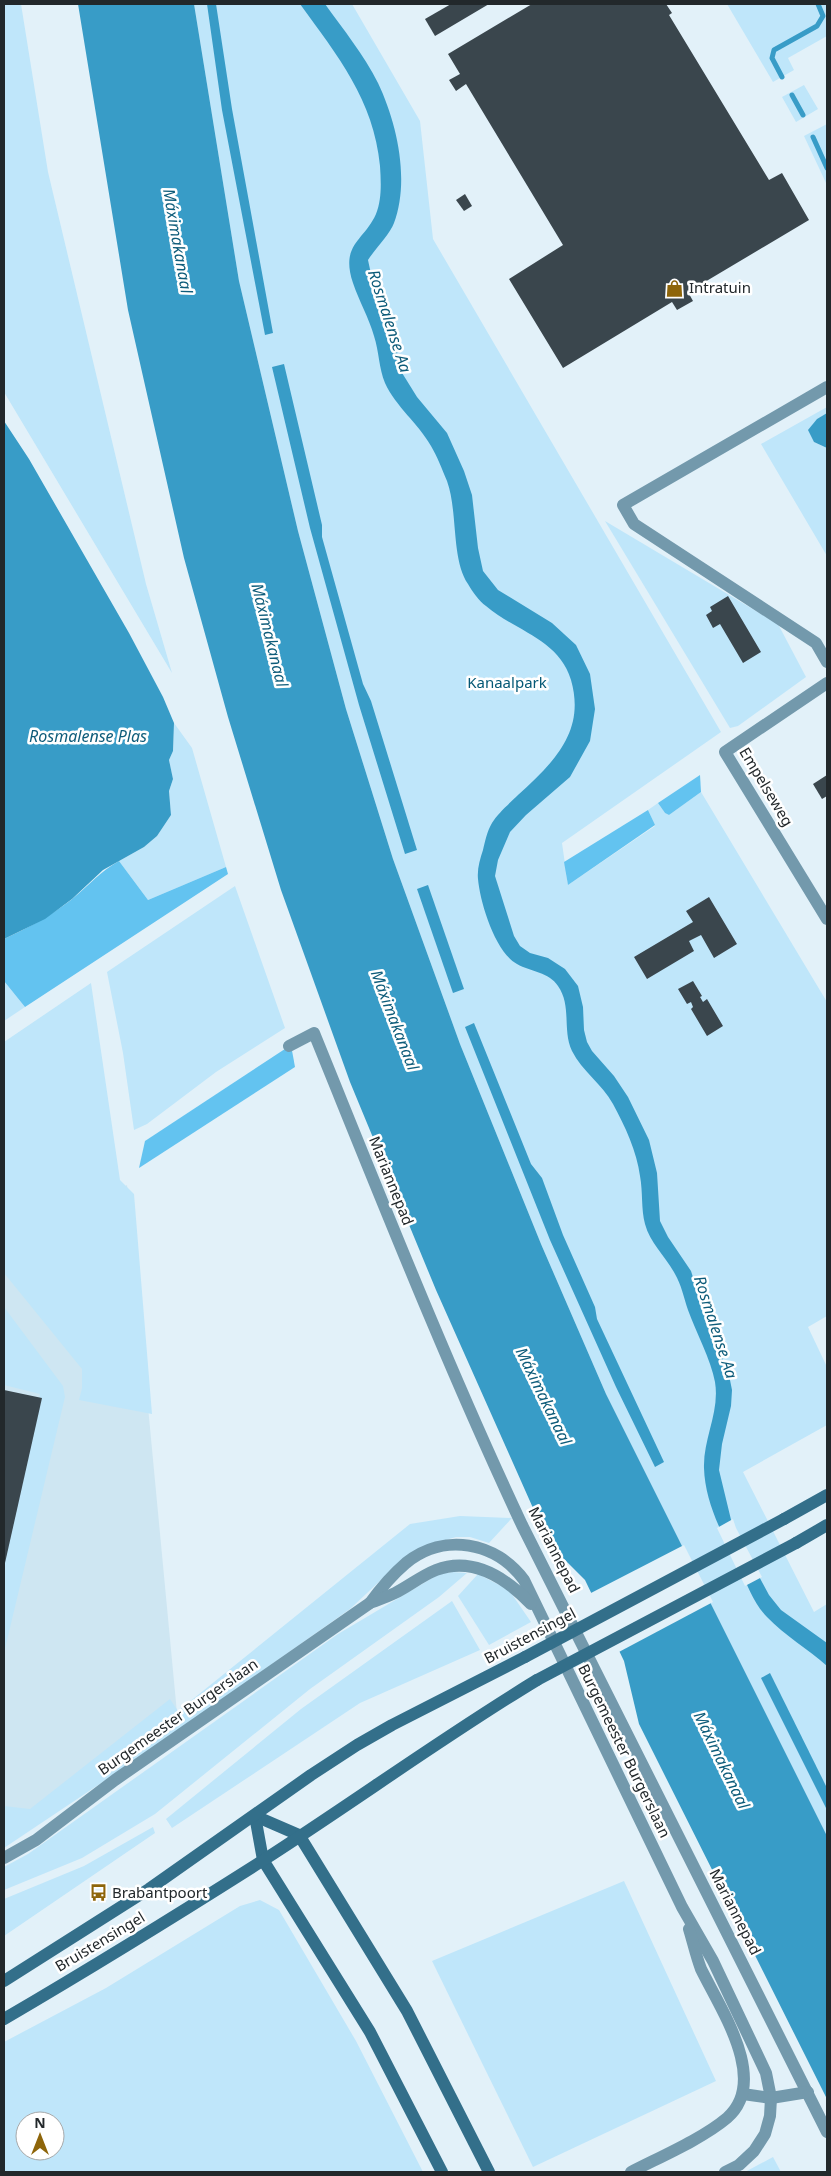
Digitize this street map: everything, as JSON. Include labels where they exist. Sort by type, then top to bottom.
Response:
[{"type":"main road","name":"Bruistensingel","points":[[4,1981],[149,1889],[311,1775],[356,1746],[392,1725],[525,1657],[827,1495]]},
{"type":"main road","name":"Bruistensingel","points":[[4,2019],[105,1959],[263,1860],[494,1706],[537,1680],[827,1525]]},
{"type":"main road","points":[[255,1816],[299,1836],[408,2011],[489,2172]]},
{"type":"main road","points":[[255,1816],[263,1860],[370,2032],[442,2172]]},
{"type":"street","points":[[827,387],[623,505],[634,524],[816,642],[827,662]]},
{"type":"street","name":"Empelseweg","points":[[827,683],[725,752],[827,919]]},
{"type":"street","name":"Mariannepad","points":[[290,1046],[314,1033],[421,1298],[487,1450],[526,1533],[827,2132]]},
{"type":"street","name":"Burgemeester Burgerslaan","points":[[370,1603],[396,1572],[419,1554],[442,1546],[465,1544],[490,1551],[512,1565],[524,1580],[682,1907]]},
{"type":"street","name":"Burgemeester Burgerslaan","points":[[4,1858],[36,1840],[115,1780],[370,1603],[396,1592],[419,1578],[437,1570],[454,1566],[470,1566],[495,1575],[516,1588],[537,1609]]},
{"type":"street","points":[[631,2172],[708,2131],[728,2118],[743,2094],[745,2076],[742,2054],[700,1966],[682,1907]]},
{"type":"street","points":[[682,1907],[713,1961],[766,2073],[771,2098],[770,2116],[764,2134],[754,2151],[738,2165],[725,2172]]},
{"type":"street","points":[[743,2094],[771,2098],[808,2092]]},
{"type":"shaded area","points":[[700,775],[701,792],[669,815],[665,813],[658,803]]},
{"type":"shaded area","points":[[648,810],[655,825],[568,885],[564,862]]},
{"type":"shaded area","points":[[119,861],[148,900],[226,867],[228,874],[25,1007],[4,981],[4,939],[55,911],[71,900],[106,869]]},
{"type":"shaded area","points":[[291,1045],[295,1067],[139,1168],[145,1141]]},
{"type":"shaded area","points":[[127,1185],[177,1713],[4,1831],[4,1256],[21,1260]]},
{"type":"green space","points":[[4,4],[21,4],[48,172],[146,584],[172,673],[4,392]]},
{"type":"green space","name":"Kanaalpark","points":[[194,4],[352,4],[420,121],[433,239],[721,732],[562,843],[568,885],[655,826],[648,810],[658,803],[665,813],[669,815],[701,792],[827,1002],[827,1316],[808,1327],[827,1367],[827,1425],[743,1472],[814,1612],[827,1604],[827,1836],[606,1394],[541,1244],[460,1044],[393,859],[346,709],[298,531],[239,281]]},
{"type":"green space","points":[[727,4],[827,4],[827,36],[788,58],[794,70],[773,82]]},
{"type":"green space","points":[[804,85],[818,109],[796,122],[782,97]]},
{"type":"green space","points":[[827,124],[827,185],[804,136]]},
{"type":"green space","points":[[827,407],[827,413],[817,419],[814,442],[827,448],[827,556],[761,444]]},
{"type":"green space","points":[[605,521],[778,624],[806,677],[738,726],[730,728]]},
{"type":"green space","points":[[174,723],[192,748],[226,867],[148,900],[119,861],[144,847],[157,836],[171,815],[169,791],[173,779],[169,760],[173,751]]},
{"type":"green space","points":[[235,886],[285,1028],[216,1072],[147,1124],[134,1130],[123,1053],[107,972]]},
{"type":"green space","points":[[4,981],[25,1007],[4,1021]]},
{"type":"green space","points":[[91,983],[120,1180],[134,1194],[152,1414],[79,1400],[82,1388],[82,1369],[4,1273],[4,1042]]},
{"type":"green space","points":[[4,1307],[63,1386],[65,1397],[4,1653],[4,1563],[40,1394],[4,1385]]},
{"type":"green space","points":[[460,1516],[512,1518],[489,1543],[470,1537],[456,1537],[421,1547],[397,1565],[350,1609],[140,1757],[4,1848],[4,1806],[30,1809],[170,1699],[178,1711],[410,1524]]},
{"type":"green space","points":[[467,1573],[439,1597],[310,1689],[155,1814],[82,1858],[4,1890],[4,1867],[28,1854],[338,1634],[439,1574]]},
{"type":"green space","points":[[478,1574],[509,1590],[531,1622],[489,1645],[458,1596]]},
{"type":"green space","points":[[452,1601],[480,1650],[360,1703],[172,1828],[166,1819],[301,1709]]},
{"type":"green space","points":[[153,1827],[155,1833],[4,1936],[4,1899],[84,1866]]},
{"type":"green space","points":[[624,1881],[716,2081],[533,2167],[432,1961]]},
{"type":"green space","points":[[260,1900],[279,1910],[356,2041],[423,2172],[4,2172],[4,2042],[106,1988],[240,1906]]},
{"type":"green space","points":[[773,2157],[781,2172],[745,2172]]},
{"type":"water","name":"Máximakanaal","points":[[78,4],[194,4],[239,281],[298,531],[346,709],[393,859],[460,1044],[541,1244],[606,1394],[827,1836],[827,2099],[639,1724],[624,1661],[585,1580],[549,1544],[436,1290],[350,1082],[281,890],[228,717],[184,558],[128,310]]},
{"type":"water","points":[[207,4],[216,4],[232,109],[273,333],[265,335],[222,110]]},
{"type":"water","points":[[300,4],[325,4],[366,62],[378,83],[391,116],[396,134],[401,170],[399,206],[392,227],[368,260],[371,274],[395,334],[399,368],[417,397],[447,433],[464,471],[472,495],[478,548],[483,571],[498,590],[552,623],[576,645],[590,674],[595,709],[590,741],[570,777],[526,815],[510,832],[498,860],[495,876],[514,936],[520,946],[530,953],[548,958],[565,969],[578,986],[583,1007],[584,1030],[587,1042],[628,1097],[649,1140],[657,1173],[660,1221],[668,1237],[691,1271],[729,1375],[732,1390],[731,1406],[722,1444],[719,1470],[733,1528],[769,1595],[781,1610],[827,1643],[827,1666],[781,1630],[762,1612],[751,1594],[721,1531],[711,1507],[704,1468],[704,1457],[715,1404],[716,1393],[713,1373],[677,1278],[647,1231],[642,1206],[641,1182],[630,1139],[608,1097],[581,1065],[572,1051],[569,1043],[565,1002],[558,986],[550,978],[522,967],[509,958],[496,938],[485,913],[479,889],[478,875],[487,833],[497,816],[543,771],[563,745],[570,731],[574,715],[571,680],[565,666],[557,655],[535,637],[497,615],[478,599],[470,587],[459,562],[453,506],[447,481],[426,438],[395,400],[385,383],[374,336],[355,290],[349,260],[355,244],[376,214],[379,202],[381,190],[380,166],[376,142],[362,99],[352,79]]},
{"type":"water","points":[[284,364],[322,525],[322,537],[363,684],[371,701],[417,850],[405,854],[359,705],[310,528],[272,367]]},
{"type":"water","points":[[827,413],[827,448],[814,442],[808,430],[817,419]]},
{"type":"water","name":"Rosmalense Plas","points":[[4,421],[29,459],[129,633],[163,697],[174,723],[173,751],[169,760],[173,779],[169,791],[171,815],[157,836],[144,847],[103,870],[72,899],[45,919],[4,939]]},
{"type":"water","points":[[428,885],[464,989],[453,993],[417,889]]},
{"type":"water","points":[[474,1023],[531,1164],[542,1178],[563,1235],[595,1307],[597,1319],[664,1462],[655,1467],[616,1387],[550,1240],[465,1027]]},
{"type":"water","points":[[770,1673],[827,1788],[827,1810],[761,1678]]},
{"type":"pier","points":[[733,1519],[762,1577],[745,1586],[717,1528]]},
{"type":"pier","points":[[684,1545],[713,1602],[617,1653],[589,1594]]},
{"type":"building","points":[[451,4],[489,4],[435,36],[425,19]]},
{"type":"building","points":[[532,4],[666,4],[672,13],[669,15],[769,180],[782,173],[809,220],[688,292],[693,301],[677,310],[672,302],[563,368],[509,279],[563,245],[466,84],[456,91],[449,80],[460,74],[448,54]]},
{"type":"building","points":[[465,194],[472,206],[464,211],[456,200]]},
{"type":"building","points":[[728,596],[761,652],[743,663],[720,624],[713,628],[706,615],[712,611],[710,607]]},
{"type":"building","points":[[827,775],[827,796],[822,799],[813,784]]},
{"type":"building","points":[[709,897],[737,944],[714,958],[701,935],[689,941],[694,951],[647,979],[634,957],[693,922],[686,911]]},
{"type":"building","points":[[693,981],[702,996],[700,997],[703,1002],[707,999],[723,1026],[707,1036],[691,1009],[693,1007],[691,1002],[687,1004],[678,989]]},
{"type":"building","points":[[4,1390],[42,1398],[5,1563],[4,1563]]},
{"type":"waterway","points":[[782,77],[772,58],[774,50],[817,26],[823,16],[818,4]]},
{"type":"waterway","points":[[792,95],[803,115]]},
{"type":"waterway","points":[[813,137],[827,168]]},
{"type":"place","name":"Intratuin","points":[[675,288]]},
{"type":"place","name":"Brabantpoort","points":[[98,1893]]},
{"type":"water label","name":"Rosmalense Aa","points":[[390,321]]},
{"type":"water label","name":"Rosmalense Aa","points":[[716,1327]]}]
